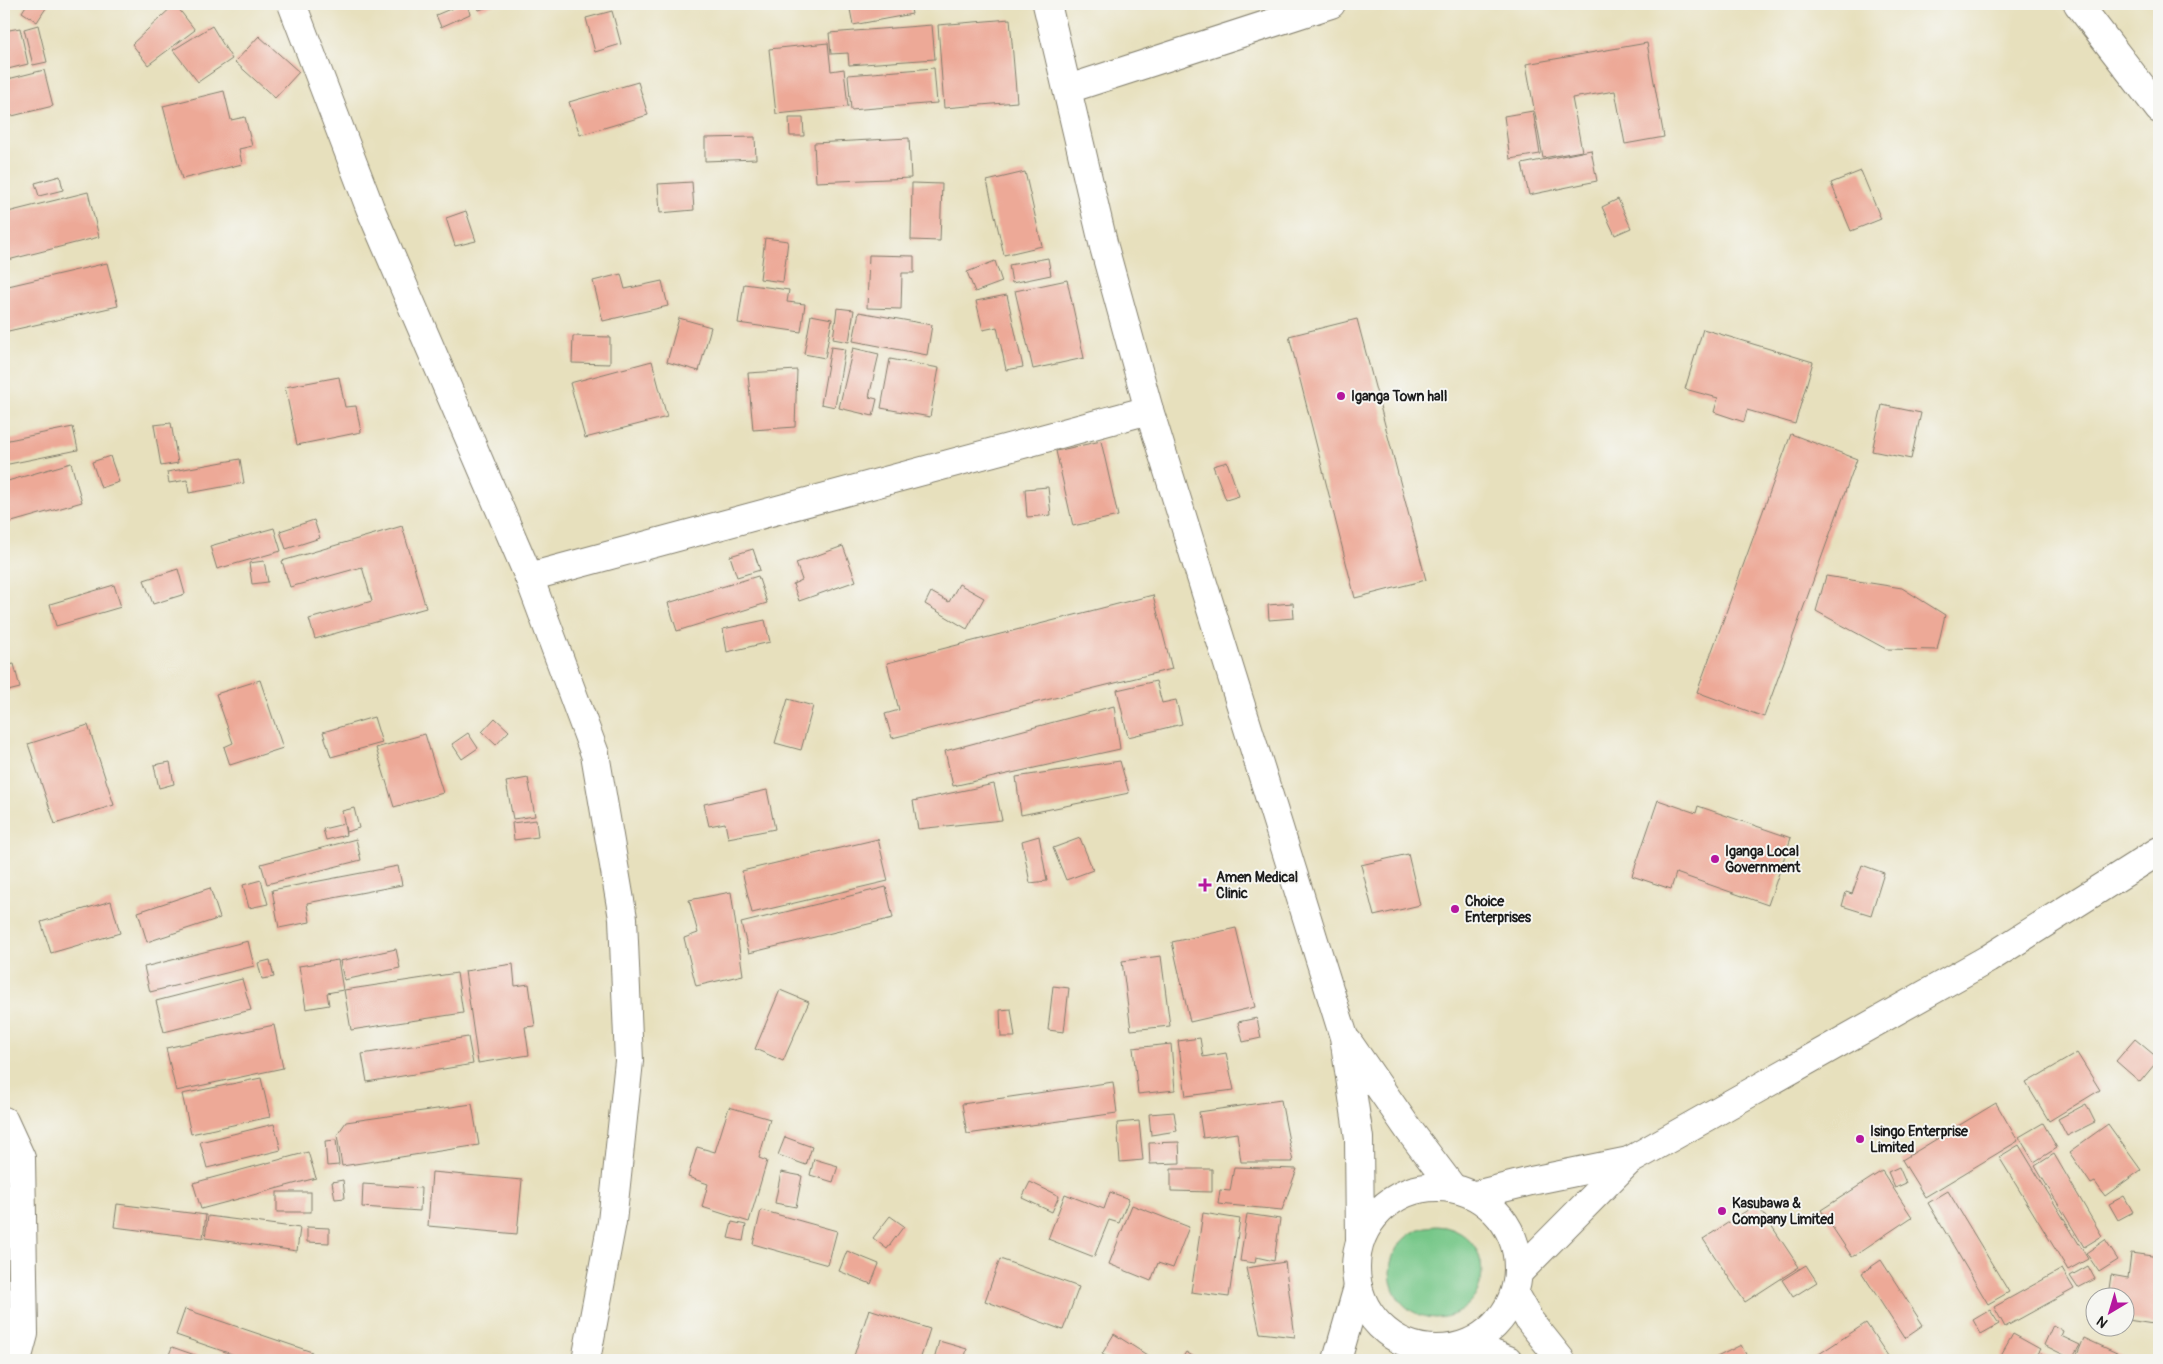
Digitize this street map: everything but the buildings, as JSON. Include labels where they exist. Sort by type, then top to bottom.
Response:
[{"type":"street","points":[[292,4],[370,208],[529,577],[595,754],[623,918],[629,1061],[612,1222],[586,1360]]},
{"type":"street","points":[[1047,4],[1104,247],[1149,410],[1344,1037],[1359,1138],[1360,1241],[1355,1264],[1358,1287],[1366,1309],[1381,1327],[1400,1341],[1422,1348],[1508,1360]]},
{"type":"street","points":[[1068,89],[1331,4]]},
{"type":"street","points":[[2078,4],[2159,109]]},
{"type":"street","points":[[529,577],[1149,410]]},
{"type":"street","points":[[1450,1351],[1488,1332],[1504,1316],[1517,1283],[1629,1161],[1988,958],[2159,851]]},
{"type":"street","points":[[1344,1037],[1409,1130],[1464,1191],[1494,1208],[1508,1227],[1517,1249],[1517,1283],[1529,1320],[1561,1360]]},
{"type":"street","points":[[4,1121],[21,1158],[24,1334],[17,1360]]},
{"type":"street","points":[[1360,1241],[1370,1220],[1386,1203],[1406,1192],[1429,1186],[1464,1191],[1530,1181],[1629,1161]]},
{"type":"street","points":[[1337,1360],[1358,1287]]},
{"type":"green space","points":[[1436,1226],[1454,1230],[1468,1240],[1478,1254],[1482,1272],[1478,1290],[1468,1304],[1454,1314],[1436,1318],[1418,1314],[1404,1304],[1394,1290],[1390,1272],[1394,1254],[1404,1240],[1418,1230]]},
{"type":"place","name":"Iganga Town hall","points":[[1341,396]]},
{"type":"place","name":"Iganga Local Government","points":[[1715,859]]},
{"type":"place","name":"Amen Medical Clinic","points":[[1205,885]]},
{"type":"place","name":"Choice Enterprises","points":[[1455,909]]},
{"type":"place","name":"Isingo Enterprise Limited","points":[[1860,1139]]},
{"type":"place","name":"Kasubawa & Company Limited","points":[[1722,1211]]}]
